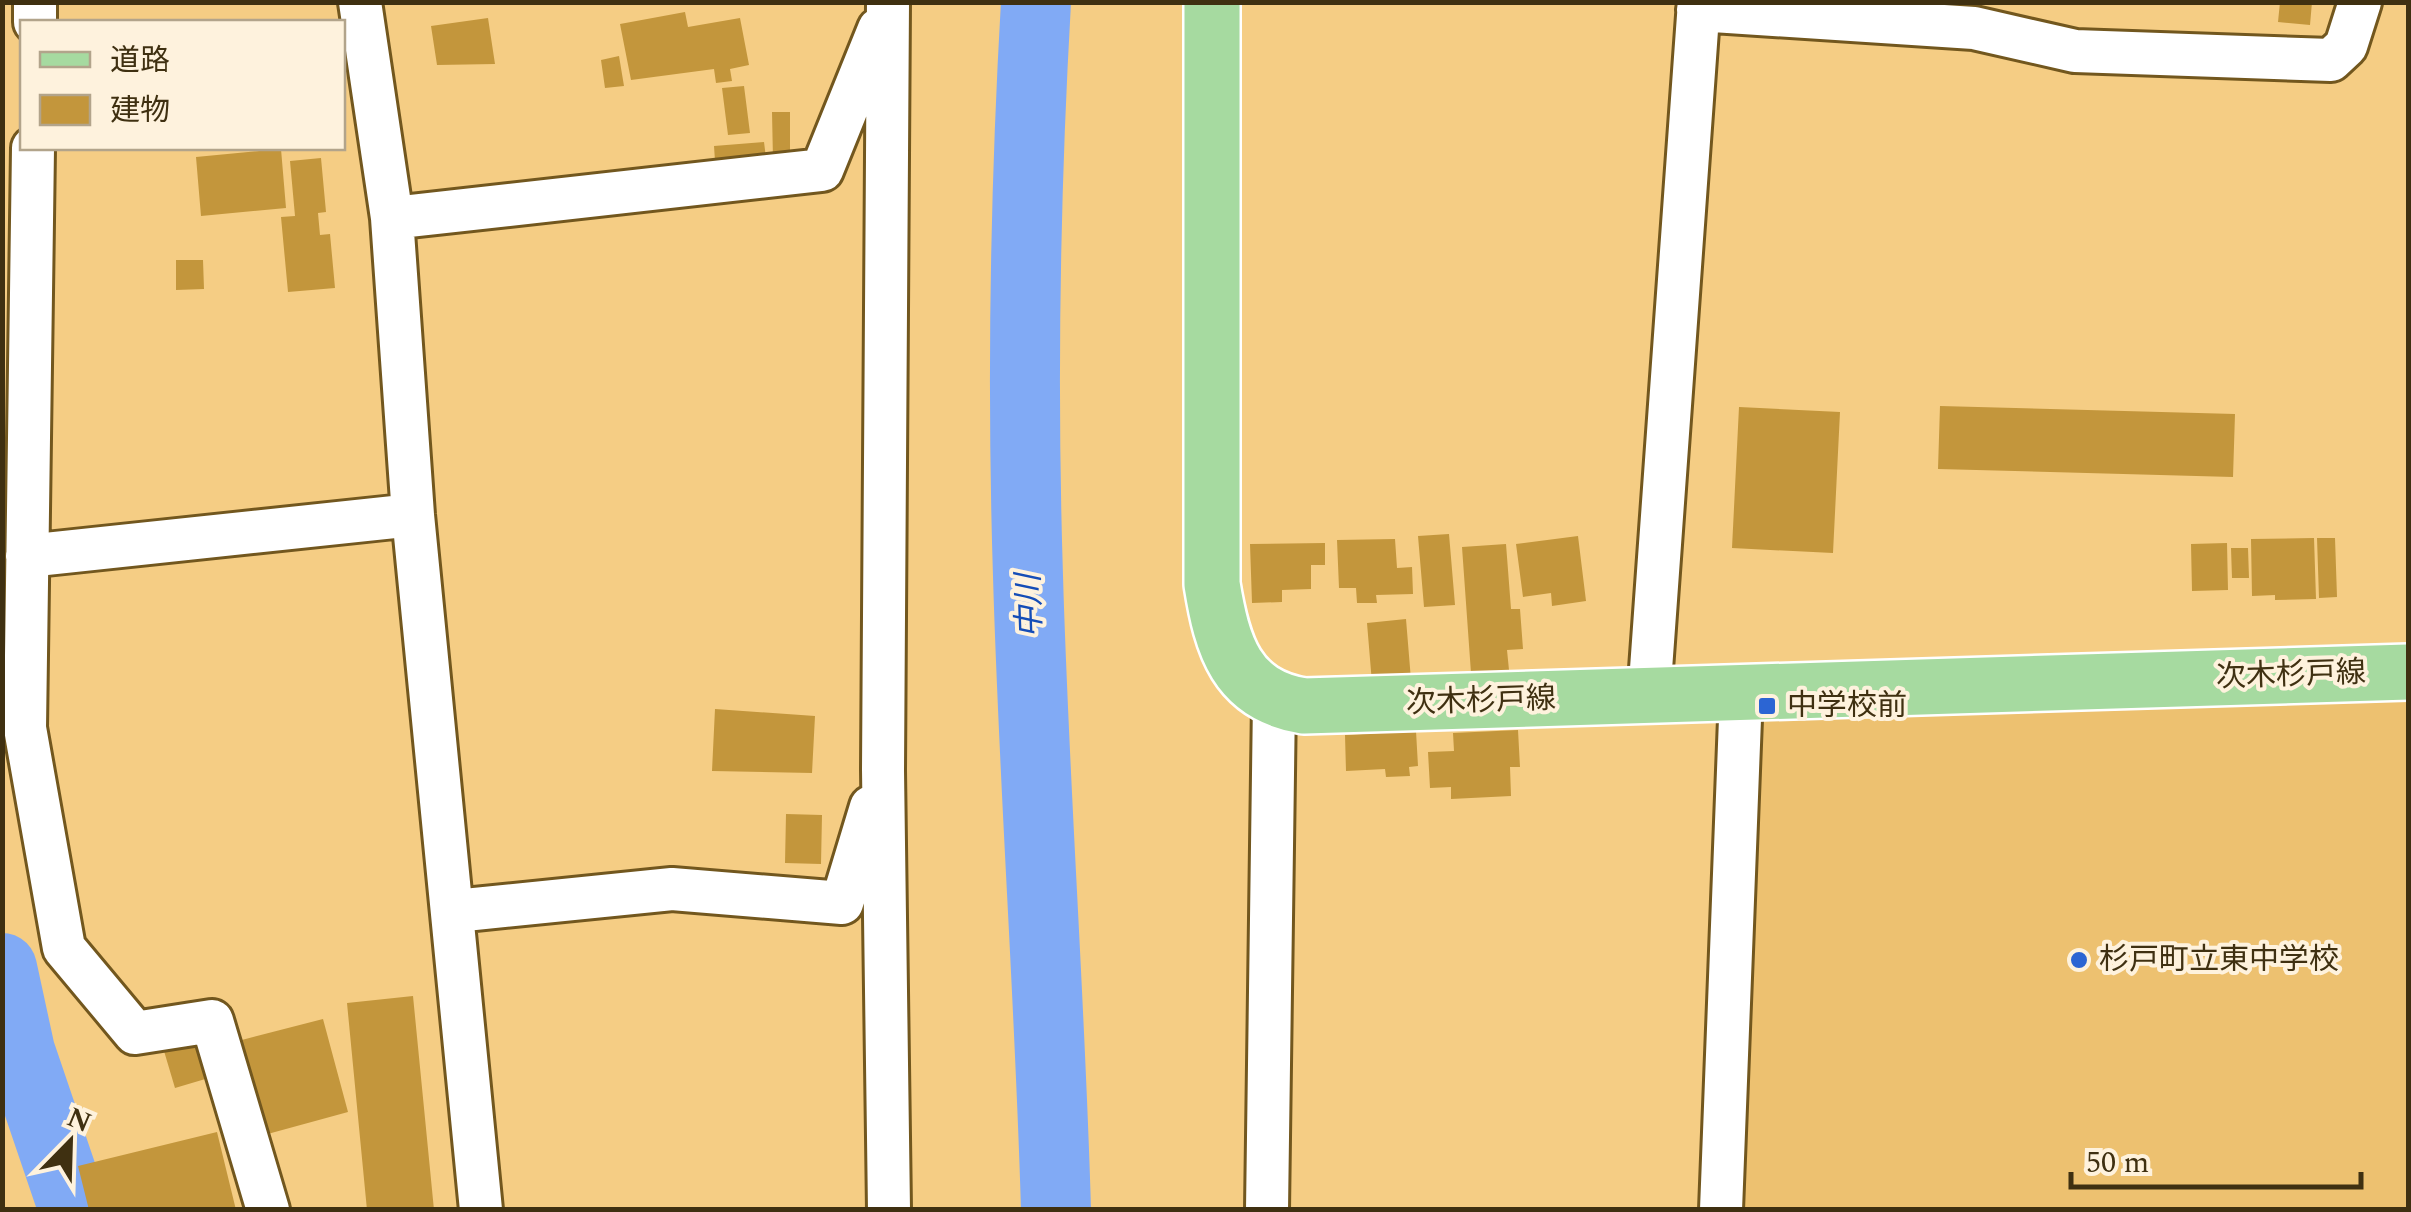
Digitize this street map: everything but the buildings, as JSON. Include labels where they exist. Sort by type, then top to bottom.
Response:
[{"type":"main road","points":[[1212,2],[1212,584],[1219,625],[1238,667],[1256,690],[1274,701]]},
{"type":"main road","name":"次木杉戸線","points":[[1274,701],[1304,706],[2408,672]]},
{"type":"street","points":[[360,2],[392,218],[413,515],[455,911],[481,1210]]},
{"type":"street","points":[[1650,697],[1698,6],[1974,28],[2075,51],[2332,60],[2346,46],[2360,2]]},
{"type":"street","points":[[392,218],[822,170],[888,4]]},
{"type":"street","points":[[888,4],[883,770],[889,1210]]},
{"type":"street","points":[[34,150],[24,728],[64,948],[135,1032],[212,1021],[268,1210]]},
{"type":"street","points":[[28,556],[413,515]]},
{"type":"street","points":[[1721,1210],[1742,693]]},
{"type":"street","points":[[1267,1210],[1274,701]]},
{"type":"street","points":[[455,911],[672,889],[842,903],[883,770]]},
{"type":"shaded area","name":"杉戸町立東中学校","points":[[2408,698],[2408,1209],[1743,1210],[1756,710]]},
{"type":"waterway","name":"中川","points":[[1036,2],[1026,289],[1026,505],[1056,1210]]},
{"type":"waterway","points":[[2,968],[20,1051],[74,1210]]},
{"type":"waterway","points":[[45,1210],[72,1204]]},
{"type":"place","name":"中学校前","points":[[1767,706]]},
{"type":"place","name":"杉戸町立東中学校","points":[[2079,960]]}]
